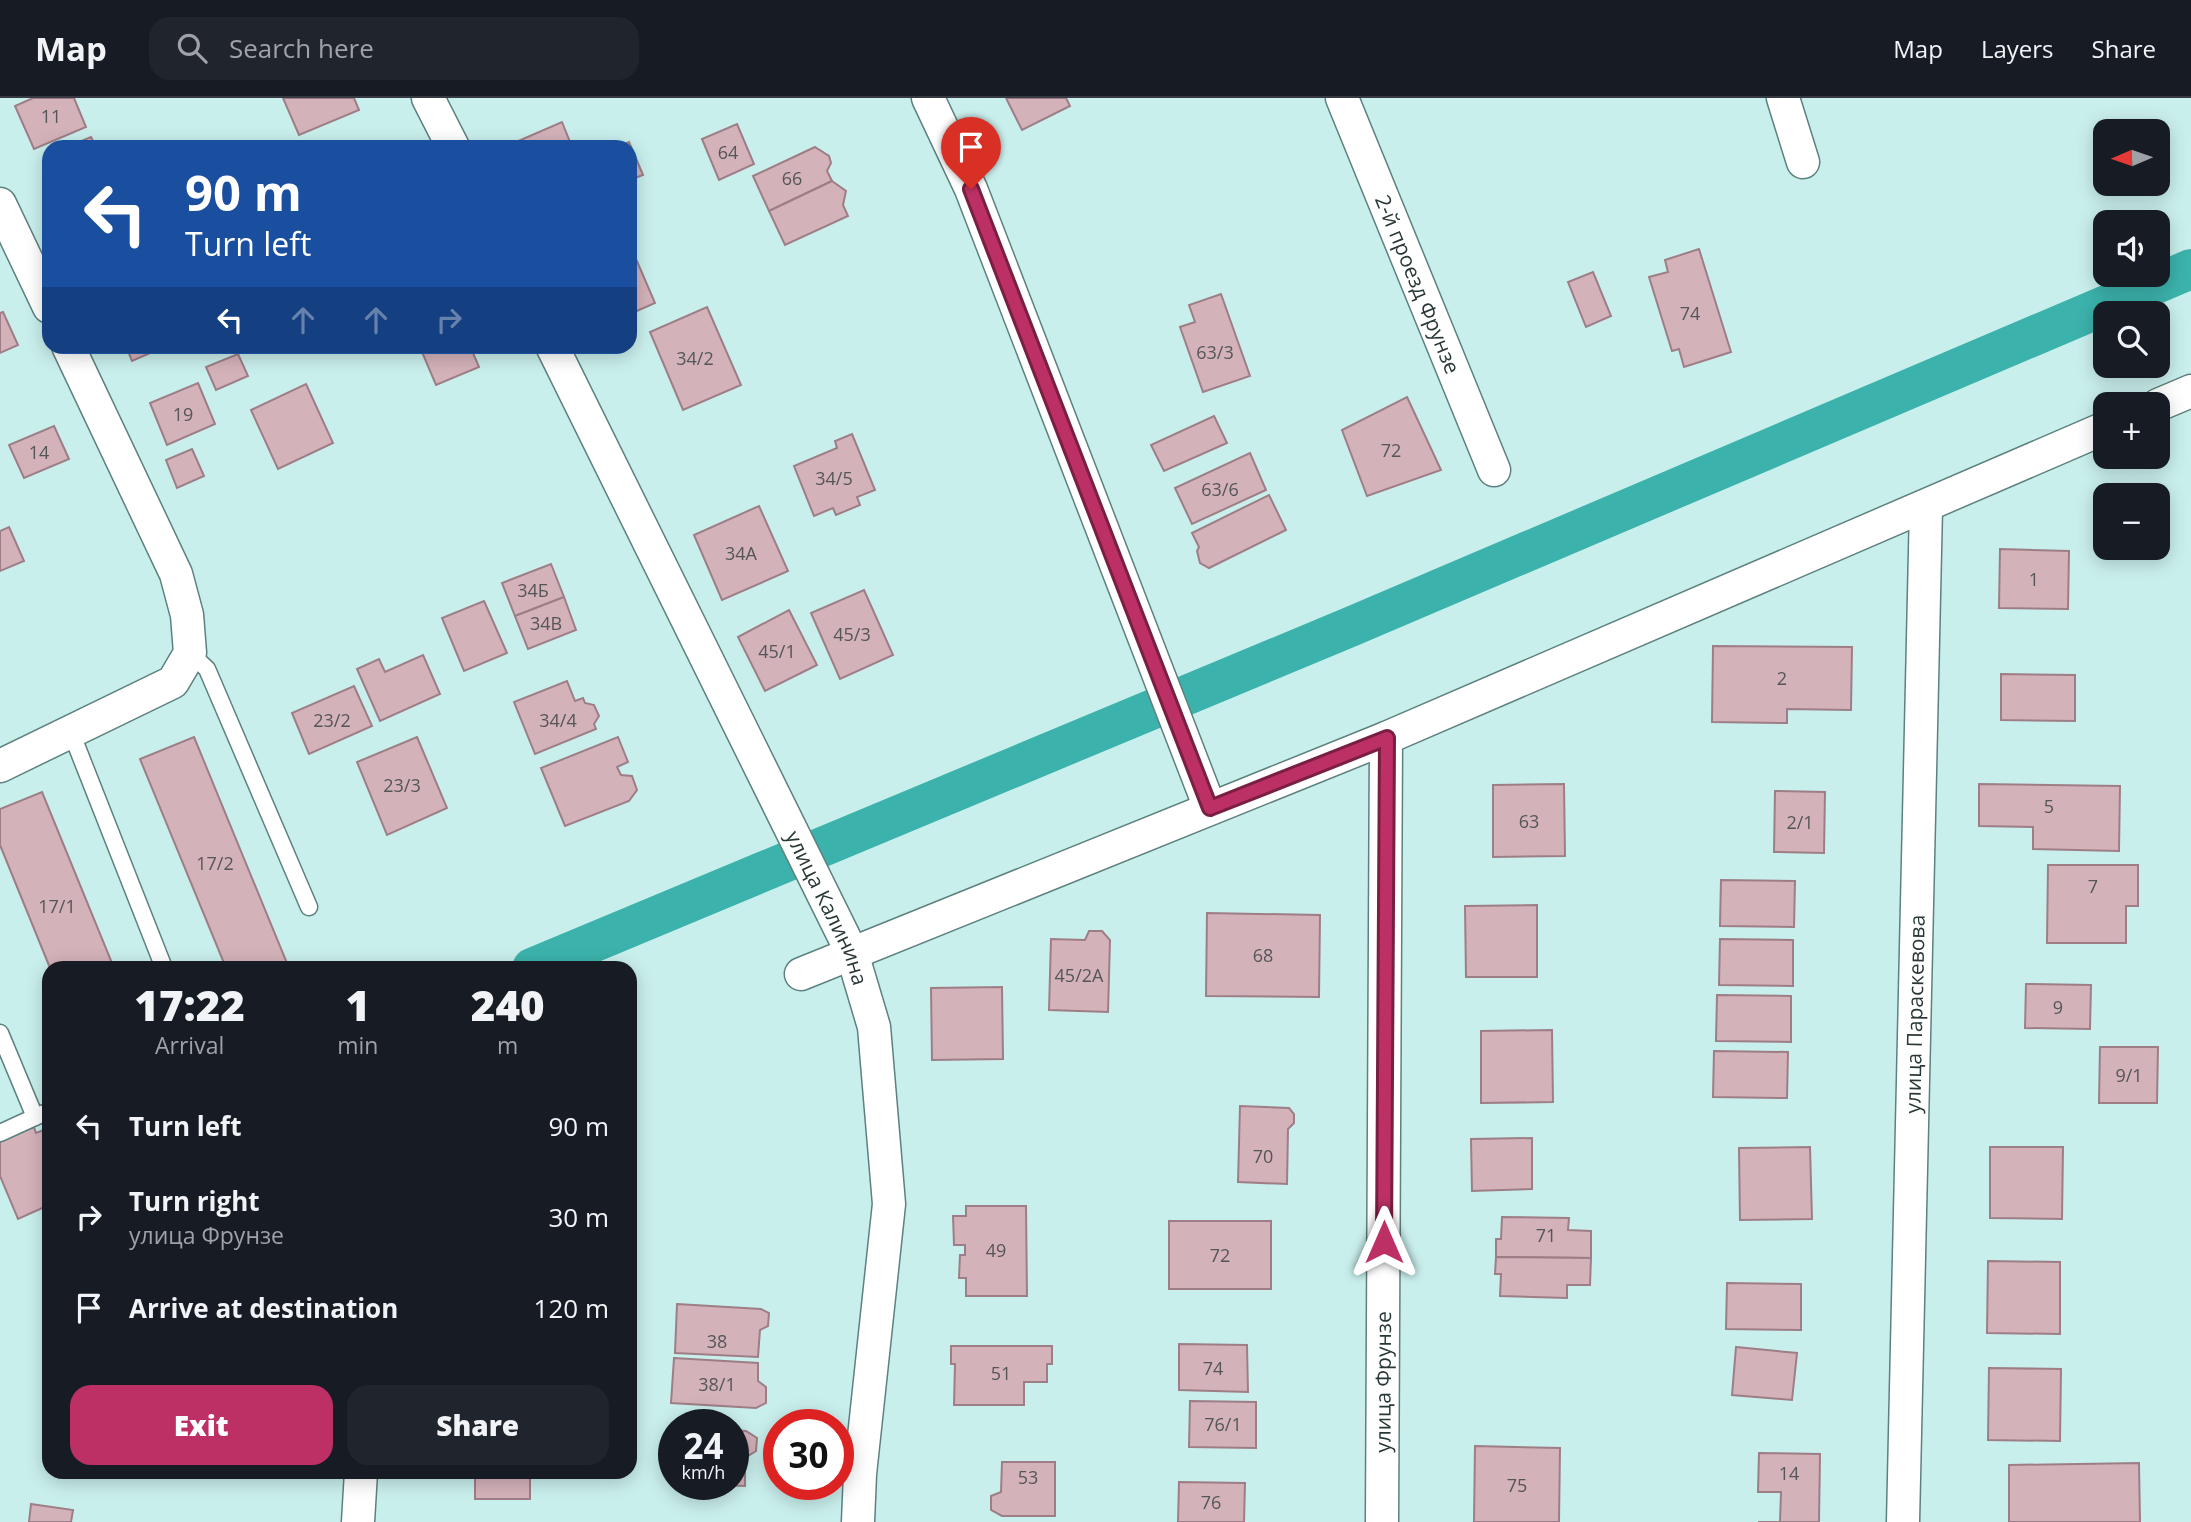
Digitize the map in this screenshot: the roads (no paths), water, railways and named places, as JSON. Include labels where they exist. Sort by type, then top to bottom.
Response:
[{"type":"street","points":[[428,98],[449,140]]},
{"type":"street","points":[[929,98],[971,189],[1210,808]]},
{"type":"street","name":"2-й проезд Фрунзе","points":[[1342,98],[1494,470]]},
{"type":"street","points":[[1783,98],[1803,162]]},
{"type":"street","points":[[0,204],[42,292]]},
{"type":"street","points":[[0,766],[173,682],[190,653],[187,615],[176,574],[72,354]]},
{"type":"street","name":"улица Калинина","points":[[556,354],[852,953],[874,1027],[889,1204],[860,1474],[858,1522]]},
{"type":"street","points":[[2170,400],[2191,391]]},
{"type":"street","points":[[801,974],[1387,738],[2093,433]]},
{"type":"street","name":"улица Параскевова","points":[[1903,1522],[1926,506]]},
{"type":"street","name":"улица Фрунзе","points":[[1382,1522],[1387,738]]},
{"type":"street","points":[[358,1522],[361,1479]]},
{"type":"lane","points":[[190,653],[207,669],[309,907]]},
{"type":"lane","points":[[71,732],[161,961]]},
{"type":"lane","points":[[0,1033],[42,1114],[0,1133]]},
{"type":"waterway","points":[[549,961],[1350,627],[2191,269]]}]
